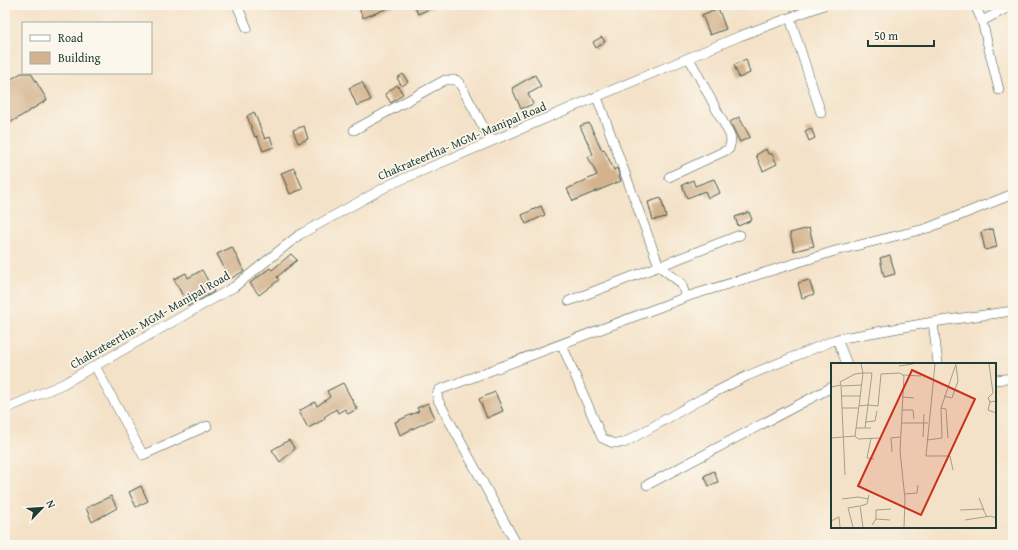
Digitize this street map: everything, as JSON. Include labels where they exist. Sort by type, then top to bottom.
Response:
[{"type":"street","points":[[237,5],[247,28]]},
{"type":"street","name":"Chakrateertha- MGM- Manipal Road","points":[[5,409],[63,384],[234,287],[299,235],[384,187],[597,96],[824,5]]},
{"type":"street","points":[[975,5],[982,21],[999,90]]},
{"type":"street","points":[[982,21],[1013,6]]},
{"type":"street","points":[[790,18],[821,113]]},
{"type":"street","points":[[669,177],[729,149],[731,141],[730,135],[689,58]]},
{"type":"street","points":[[354,130],[445,80],[450,79],[460,84],[491,141]]},
{"type":"street","points":[[597,96],[659,266],[681,283],[686,297]]},
{"type":"street","points":[[517,545],[438,400],[436,394],[439,390],[562,345],[686,297],[835,251],[928,228],[1013,194]]},
{"type":"street","points":[[569,301],[740,236]]},
{"type":"street","points":[[562,345],[602,438],[613,443],[624,443],[704,398],[748,376],[837,339],[933,322],[1013,312]]},
{"type":"street","points":[[933,322],[938,363]]},
{"type":"street","points":[[837,339],[847,363]]},
{"type":"street","points":[[95,366],[143,455],[207,426]]},
{"type":"street","points":[[996,380],[1013,378]]},
{"type":"street","points":[[647,485],[831,388]]},
{"type":"building","points":[[366,5],[396,5],[363,18],[359,8]]},
{"type":"building","points":[[414,5],[438,5],[418,14]]},
{"type":"building","points":[[718,8],[726,29],[710,35],[702,15]]},
{"type":"building","points":[[602,37],[605,42],[596,48],[593,42]]},
{"type":"building","points":[[746,59],[750,73],[739,78],[734,65]]},
{"type":"building","points":[[21,73],[32,74],[47,100],[5,126],[5,83]]},
{"type":"building","points":[[403,74],[408,82],[402,86],[397,78]]},
{"type":"building","points":[[535,75],[541,87],[528,94],[533,104],[521,109],[512,88]]},
{"type":"building","points":[[362,82],[371,100],[357,106],[349,88]]},
{"type":"building","points":[[397,85],[403,94],[391,103],[385,94]]},
{"type":"building","points":[[254,112],[265,139],[270,137],[274,147],[263,151],[257,136],[255,137],[247,116]]},
{"type":"building","points":[[739,117],[750,137],[740,142],[730,122]]},
{"type":"building","points":[[589,123],[602,150],[604,149],[614,170],[617,168],[621,181],[573,201],[567,189],[597,175],[588,157],[593,154],[580,126]]},
{"type":"building","points":[[304,126],[308,139],[298,143],[293,130]]},
{"type":"building","points":[[811,128],[815,138],[809,141],[805,131]]},
{"type":"building","points":[[766,149],[768,154],[772,154],[777,164],[763,171],[756,155]]},
{"type":"building","points":[[294,168],[303,189],[290,194],[281,173]]},
{"type":"building","points":[[714,179],[720,193],[708,198],[705,191],[687,198],[682,185],[693,180],[695,186]]},
{"type":"building","points":[[661,198],[666,217],[653,220],[648,202]]},
{"type":"building","points":[[541,206],[545,215],[526,224],[522,215]]},
{"type":"building","points":[[749,212],[752,220],[738,226],[735,217]]},
{"type":"building","points":[[809,228],[814,246],[794,251],[790,233]]},
{"type":"building","points":[[993,229],[997,247],[985,250],[981,232]]},
{"type":"building","points":[[232,247],[244,271],[230,279],[217,254]]},
{"type":"building","points":[[291,254],[297,260],[277,277],[279,280],[259,295],[250,283],[270,268],[272,270]]},
{"type":"building","points":[[890,255],[895,274],[884,277],[880,258]]},
{"type":"building","points":[[202,270],[214,292],[188,306],[174,279],[186,273],[188,278]]},
{"type":"building","points":[[809,280],[814,294],[802,298],[798,283]]},
{"type":"building","points":[[343,383],[357,409],[348,414],[345,409],[338,413],[336,409],[324,417],[325,419],[308,428],[299,411],[315,402],[317,406],[330,397],[327,391]]},
{"type":"building","points":[[495,392],[503,411],[487,418],[479,399]]},
{"type":"building","points":[[428,403],[435,418],[400,435],[395,422],[419,411],[417,408]]},
{"type":"building","points":[[289,440],[295,449],[280,462],[272,450]]},
{"type":"building","points":[[714,471],[718,482],[709,486],[704,476]]},
{"type":"building","points":[[141,486],[148,501],[136,507],[129,492]]},
{"type":"building","points":[[111,496],[117,508],[92,522],[86,508]]}]
